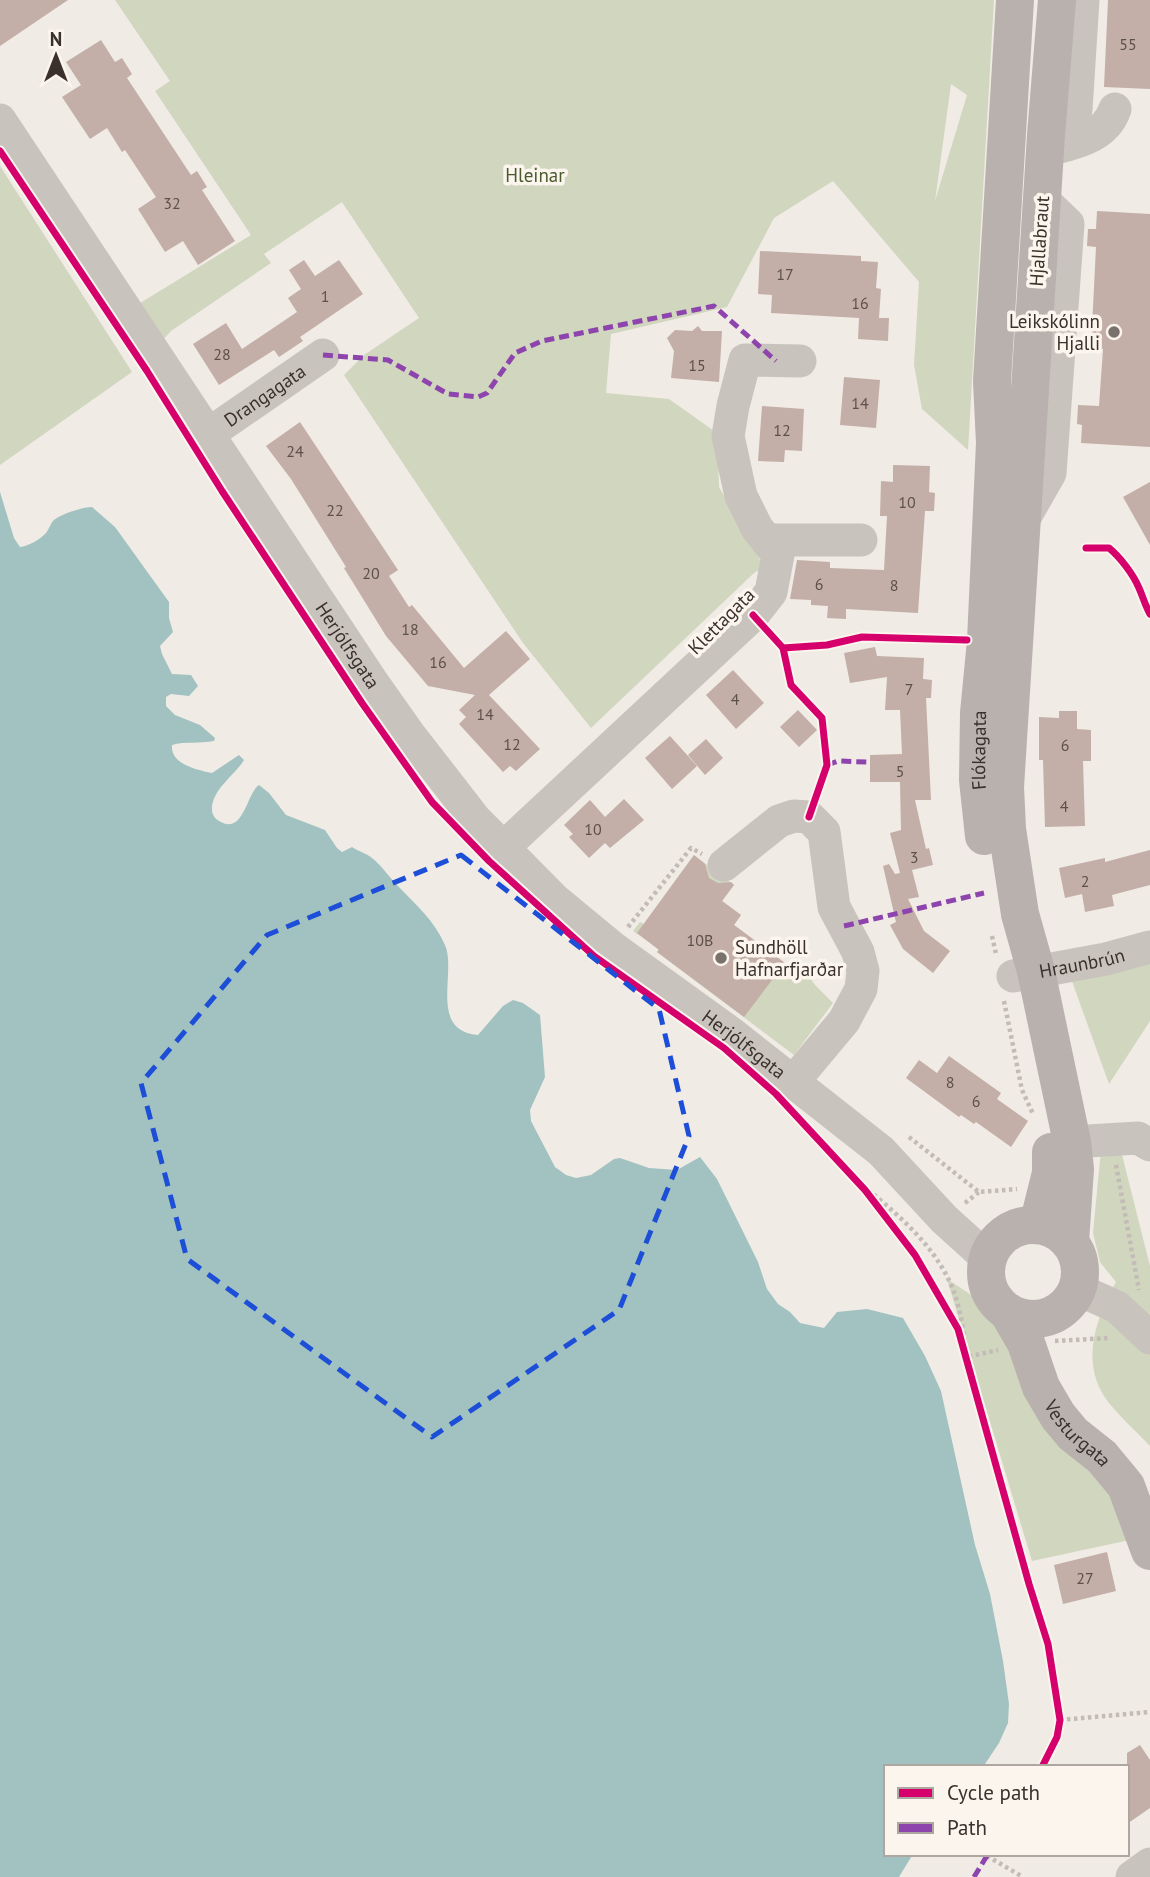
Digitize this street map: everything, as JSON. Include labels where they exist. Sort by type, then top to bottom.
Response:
[{"type":"main road","name":"Hjallabraut","points":[[1006,523],[995,443],[992,382],[1015,0]]},
{"type":"main road","name":"Hjallabraut","points":[[1006,523],[1047,204],[1053,136],[1057,0]]},
{"type":"main road","name":"Flókagata","points":[[1006,523],[986,641],[979,713],[978,780],[991,883],[1012,975]]},
{"type":"main road","points":[[1012,975],[1072,1142],[1075,1169],[1054,1234]]},
{"type":"main road","points":[[1012,975],[1051,1149],[1054,1234]]},
{"type":"main road","points":[[1022,1226],[1054,1234],[1076,1253],[1079,1265],[1068,1300],[1034,1319],[1020,1318],[996,1302],[988,1289],[985,1273],[987,1258],[995,1244],[1007,1232],[1022,1226]]},
{"type":"main road","name":"Vesturgata","points":[[1068,1300],[1057,1355],[1071,1391],[1091,1419],[1118,1443],[1144,1473],[1150,1487]]},
{"type":"main road","name":"Vesturgata","points":[[1008,1312],[1026,1343],[1041,1387],[1058,1416],[1073,1434],[1102,1457],[1126,1486],[1150,1551]]},
{"type":"street","points":[[1083,0],[1076,110],[1053,136],[1077,142],[1097,133],[1111,120],[1115,109]]},
{"type":"street","name":"Herjólfsgata","points":[[0,120],[207,435],[409,734],[475,818],[555,900],[612,947],[677,992],[881,1151],[944,1219],[987,1258]]},
{"type":"street","name":"Drangagata","points":[[207,435],[323,355]]},
{"type":"street","name":"Klettagata","points":[[503,849],[754,615],[771,592],[778,555],[757,528],[741,496],[728,436],[745,360],[800,361]]},
{"type":"street","points":[[767,540],[861,540]]},
{"type":"street","name":"Herjólfsgata","points":[[723,865],[779,821],[794,816],[809,817],[824,832],[834,907],[858,952],[863,971],[861,989],[844,1021],[793,1082]]},
{"type":"street","name":"Hraunbrún","points":[[1012,975],[1106,959],[1150,947]]},
{"type":"street","points":[[1072,1142],[1138,1138],[1150,1145]]},
{"type":"street","points":[[1068,1300],[1116,1307],[1149,1338]]},
{"type":"street","points":[[1132,1877],[1150,1864]]},
{"type":"path","points":[[612,947],[691,849],[723,865]]},
{"type":"path","points":[[991,931],[1012,975],[1021,1090],[1033,1114]]},
{"type":"path","points":[[906,1135],[979,1192],[1024,1188]]},
{"type":"path","points":[[1111,1140],[1149,1338]]},
{"type":"path","points":[[852,1177],[909,1226],[933,1255],[956,1296],[967,1357]]},
{"type":"path","points":[[1060,1720],[1150,1712]]},
{"type":"path","points":[[987,1856],[1023,1877]]},
{"type":"highlighted area","points":[[461,855],[659,1009],[689,1136],[619,1310],[432,1437],[187,1259],[141,1083],[267,935]]},
{"type":"green space","name":"Hleinar","points":[[115,0],[994,0],[968,450],[922,409],[914,365],[919,282],[833,181],[774,218],[727,307],[611,334],[606,393],[669,399],[717,433],[719,487],[764,567],[754,573],[591,728],[523,643],[344,375],[364,355],[419,318],[342,202],[264,254],[271,263],[171,331],[162,341],[137,305],[251,235],[155,91],[170,81]],"holes":[[[951,84],[967,95],[935,201]]]},
{"type":"green space","points":[[0,166],[132,372],[0,465]]},
{"type":"green space","name":"Sundhöll Hafnarfjarðar","points":[[694,855],[734,885],[722,901],[741,915],[734,925],[785,963],[798,963],[833,1003],[794,1055],[633,931],[640,922],[644,924]]},
{"type":"green space","points":[[1150,955],[1150,1021],[1109,1084],[1069,973]]},
{"type":"green space","points":[[1119,1143],[1150,1266],[1150,1446],[1109,1403],[1094,1373],[1092,1358],[1097,1327],[1116,1282],[1100,1262],[1093,1233],[1101,1150]]},
{"type":"green space","points":[[947,1279],[979,1300],[1096,1470],[1139,1538],[1032,1561]]},
{"type":"water","points":[[0,492],[14,538],[20,547],[43,536],[57,518],[72,511],[92,507],[115,527],[169,602],[169,618],[173,632],[160,646],[162,654],[172,674],[191,675],[198,686],[189,696],[171,694],[166,697],[166,706],[175,715],[200,725],[215,738],[209,742],[172,745],[175,757],[186,765],[212,773],[239,755],[244,760],[215,796],[212,810],[216,819],[229,824],[235,822],[259,785],[286,815],[325,830],[342,852],[352,847],[375,861],[424,913],[441,936],[448,956],[449,1012],[453,1023],[463,1031],[478,1035],[503,1006],[513,1000],[523,1003],[540,1015],[545,1077],[530,1110],[531,1121],[555,1167],[576,1178],[591,1175],[614,1159],[620,1158],[649,1168],[677,1170],[700,1157],[717,1179],[758,1262],[767,1289],[778,1304],[800,1323],[824,1328],[837,1312],[867,1309],[903,1318],[941,1391],[975,1545],[990,1594],[1009,1704],[1008,1723],[984,1765],[884,1765],[884,1856],[912,1856],[899,1877],[0,1877]]},
{"type":"building","points":[[0,0],[68,0],[0,46]]},
{"type":"building","points":[[1108,0],[1150,0],[1150,89],[1104,87]]},
{"type":"building","points":[[101,40],[115,62],[122,58],[132,74],[127,78],[191,175],[197,171],[207,187],[202,190],[235,241],[198,265],[183,241],[165,252],[138,209],[156,197],[125,150],[122,152],[107,128],[90,139],[62,97],[81,85],[66,62]]},
{"type":"building","points":[[1097,211],[1150,214],[1150,447],[1081,443],[1082,425],[1077,424],[1078,405],[1099,406],[1103,349],[1091,348],[1096,247],[1087,246],[1088,229],[1096,229]]},
{"type":"building","points":[[760,251],[861,256],[861,261],[878,262],[876,288],[881,289],[879,318],[889,318],[888,341],[858,339],[859,318],[771,313],[772,295],[758,294]]},
{"type":"building","points":[[304,260],[315,276],[339,260],[363,294],[300,337],[303,341],[279,357],[274,350],[219,385],[193,344],[226,323],[242,349],[297,312],[288,298],[301,289],[289,270]]},
{"type":"building","points":[[698,326],[702,331],[722,331],[719,382],[671,378],[674,351],[667,338],[675,330],[692,331]]},
{"type":"building","points":[[844,377],[880,380],[876,428],[840,425]]},
{"type":"building","points":[[762,406],[804,409],[802,451],[785,450],[784,462],[758,461]]},
{"type":"building","points":[[300,422],[398,570],[389,576],[409,607],[412,605],[464,668],[506,631],[530,659],[489,695],[540,749],[516,771],[510,766],[503,772],[459,724],[466,717],[459,710],[475,695],[428,686],[386,636],[291,479],[266,446]]},
{"type":"building","points":[[893,465],[930,466],[929,492],[935,493],[934,511],[925,511],[918,613],[846,609],[846,619],[827,618],[828,606],[811,605],[811,600],[790,599],[797,560],[830,562],[830,568],[884,570],[887,516],[880,516],[881,481],[893,482]]},
{"type":"building","points":[[1150,482],[1150,545],[1123,497]]},
{"type":"building","points":[[875,647],[877,656],[924,658],[923,679],[932,680],[931,698],[926,698],[931,800],[915,800],[926,849],[929,848],[933,865],[912,870],[919,897],[908,899],[924,931],[950,951],[933,973],[903,949],[890,925],[896,922],[883,866],[889,864],[895,874],[900,873],[890,833],[901,830],[900,782],[870,782],[870,755],[902,754],[900,710],[885,710],[887,677],[850,683],[844,653]]},
{"type":"building","points":[[733,670],[764,703],[736,729],[706,695]]},
{"type":"building","points":[[798,710],[817,730],[799,747],[780,727]]},
{"type":"building","points":[[1059,711],[1077,711],[1077,729],[1091,730],[1091,761],[1083,761],[1085,826],[1045,827],[1043,760],[1039,760],[1039,717],[1059,718]]},
{"type":"building","points":[[670,736],[697,766],[672,789],[645,758]]},
{"type":"building","points":[[706,739],[723,758],[705,775],[688,755]]},
{"type":"building","points":[[624,799],[644,820],[610,848],[605,843],[589,858],[569,837],[573,834],[564,825],[590,800],[605,817]]},
{"type":"building","points":[[1150,850],[1150,885],[1112,895],[1114,906],[1085,912],[1082,894],[1065,898],[1059,868],[1105,858],[1105,862]]},
{"type":"building","name":"Sundhöll Hafnarfjarðar","points":[[694,855],[705,864],[709,878],[718,883],[731,882],[734,885],[722,901],[741,915],[734,925],[785,963],[744,1017],[657,952],[659,950],[637,933]]},
{"type":"building","points":[[949,1056],[1001,1093],[997,1099],[1028,1121],[1011,1147],[976,1122],[974,1124],[961,1115],[959,1117],[906,1078],[919,1060],[937,1073]]},
{"type":"building","points":[[1107,1552],[1116,1591],[1063,1604],[1054,1565]]},
{"type":"building","points":[[1140,1745],[1150,1760],[1150,1808],[1129,1823],[1129,1765],[1127,1753]]},
{"type":"marked path","points":[[323,355],[388,360],[448,394],[478,397],[487,393],[515,353],[542,341],[714,306],[776,361]]},
{"type":"marked path","points":[[827,765],[838,761],[867,762]]},
{"type":"marked path","points":[[844,926],[984,893]]},
{"type":"marked path","points":[[974,1877],[987,1856]]},
{"type":"cycle path","points":[[0,151],[147,371],[222,491],[362,703],[432,802],[489,861],[594,956],[724,1048],[776,1094],[865,1190],[915,1255],[958,1329],[1048,1644],[1060,1720],[1057,1737],[1043,1765]]},
{"type":"cycle path","points":[[1086,548],[1109,548],[1117,556],[1130,572],[1150,614]]},
{"type":"cycle path","points":[[753,615],[783,648],[791,685],[822,718],[827,765],[809,817]]},
{"type":"cycle path","points":[[783,648],[827,645],[862,637],[967,640]]},
{"type":"place","name":"Leikskólinn Hjalli","points":[[1114,332]]},
{"type":"place","name":"Sundhöll Hafnarfjarðar","points":[[721,958]]}]
